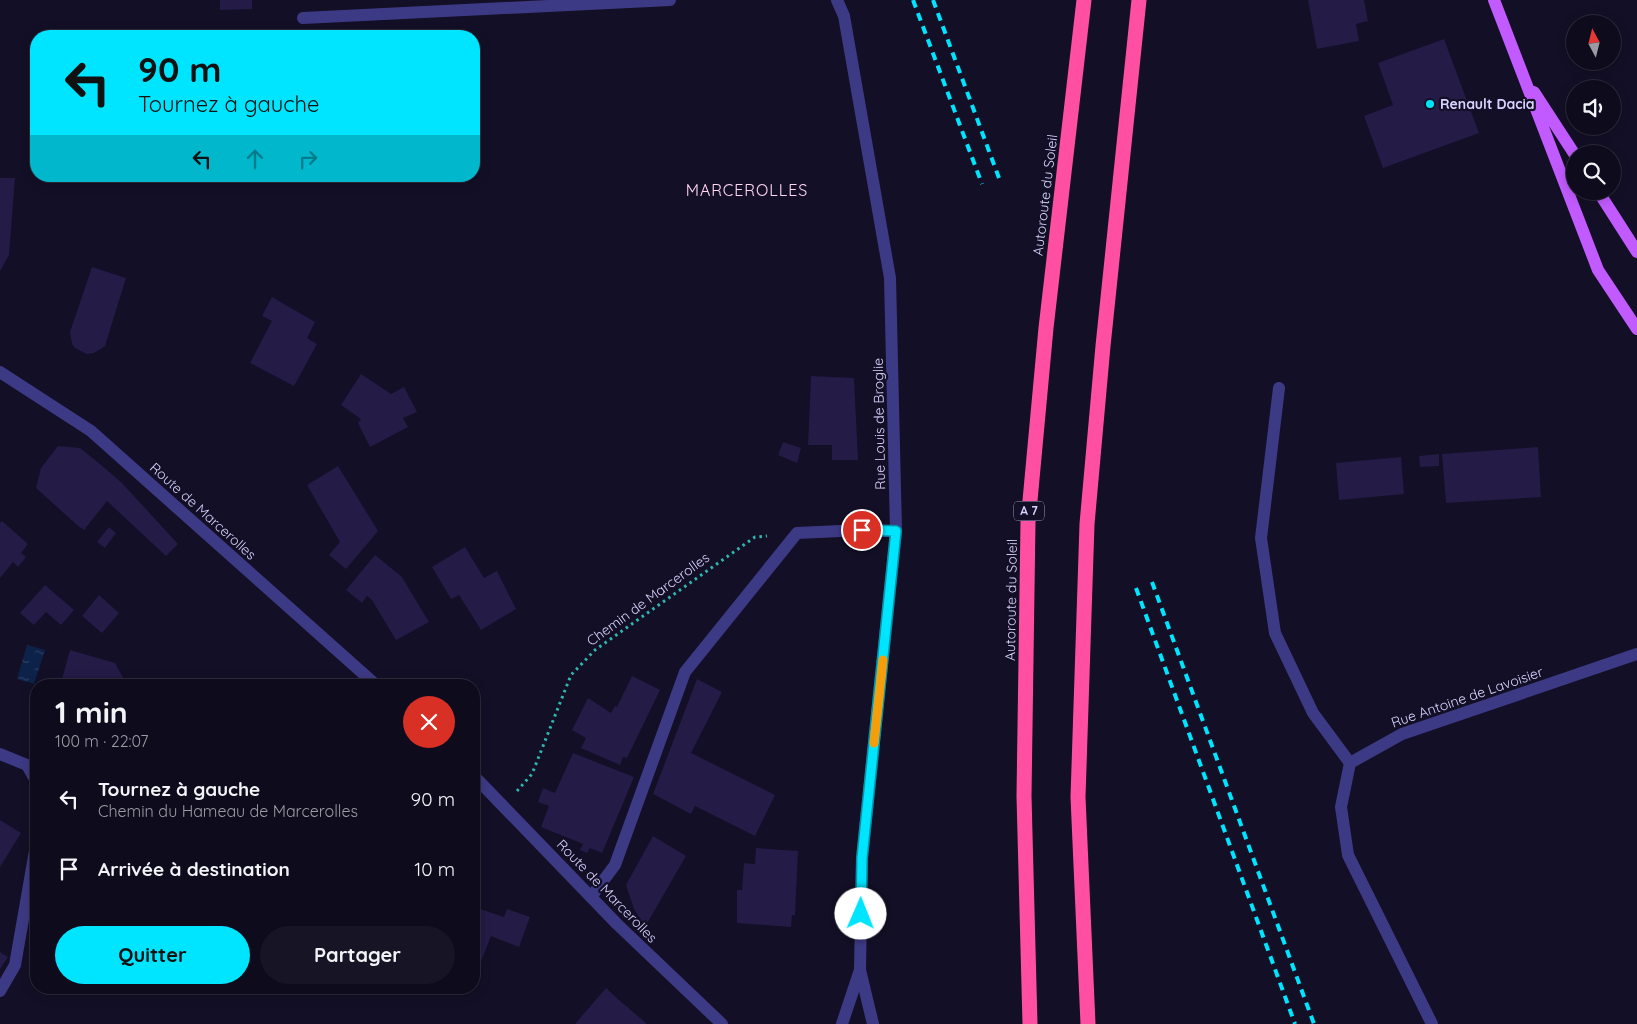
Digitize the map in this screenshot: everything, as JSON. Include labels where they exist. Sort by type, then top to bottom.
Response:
[{"type":"highway","name":"Autoroute du Soleil","points":[[1030,1024],[1024,796],[1028,522],[1046,328],[1084,0]]},
{"type":"highway","points":[[1088,1024],[1078,797],[1087,524],[1102,346],[1139,0]]},
{"type":"main road","points":[[1494,0],[1598,270],[1637,329]]},
{"type":"main road","points":[[1519,68],[1569,145]]},
{"type":"main road","points":[[1604,200],[1637,252]]},
{"type":"street","points":[[303,18],[670,0]]},
{"type":"street","name":"Rue Louis de Broglie","points":[[837,0],[844,16],[890,278],[896,531],[862,858],[860,970],[873,1024]]},
{"type":"street","name":"Route de Marcerolles","points":[[0,372],[91,431],[369,679]]},
{"type":"street","points":[[1279,388],[1261,538],[1276,633],[1313,713],[1350,763],[1341,807],[1348,856],[1432,1024]]},
{"type":"street","points":[[591,897],[615,865],[685,672],[797,533],[862,530],[896,531]]},
{"type":"street","name":"Rue Antoine de Lavoisier","points":[[1350,763],[1402,734],[1637,654]]},
{"type":"street","points":[[0,754],[27,765],[30,770]]},
{"type":"street","name":"Route de Marcerolles","points":[[480,782],[591,897],[722,1024]]},
{"type":"street","points":[[0,990],[15,965],[30,879]]},
{"type":"street","name":"Rue Louis de Broglie","points":[[842,1024],[860,970]]},
{"type":"path","name":"Chemin de Marcerolles","points":[[504,806],[532,774],[571,675],[595,650],[755,536],[797,533]]},
{"type":"water","points":[[27,645],[45,650],[36,679],[30,679],[30,683],[17,679]]},
{"type":"building","points":[[220,0],[252,0],[252,9],[220,10]]},
{"type":"building","points":[[1308,0],[1364,0],[1368,21],[1356,24],[1359,41],[1317,49]]},
{"type":"building","points":[[1444,39],[1479,133],[1383,168],[1364,116],[1393,105],[1378,63]]},
{"type":"building","points":[[0,178],[15,178],[9,255],[0,271]]},
{"type":"building","points":[[92,267],[126,278],[105,346],[94,353],[87,354],[75,348],[72,344],[70,332]]},
{"type":"building","points":[[272,297],[315,322],[307,338],[317,344],[294,386],[250,363],[272,321],[262,316]]},
{"type":"building","points":[[361,374],[391,394],[404,387],[417,412],[403,418],[408,427],[370,447],[358,423],[361,419],[341,405]]},
{"type":"building","points":[[811,376],[854,378],[858,460],[832,460],[832,445],[808,445]]},
{"type":"building","points":[[783,442],[801,448],[797,463],[778,455]]},
{"type":"building","points":[[58,446],[80,448],[100,464],[122,483],[178,544],[166,556],[107,501],[84,530],[77,525],[36,488],[41,468]]},
{"type":"building","points":[[1538,447],[1541,497],[1446,503],[1442,454]]},
{"type":"building","points":[[1439,454],[1439,466],[1420,467],[1419,456]]},
{"type":"building","points":[[1401,457],[1404,494],[1339,500],[1336,463]]},
{"type":"building","points":[[338,466],[378,531],[346,569],[329,555],[340,542],[307,485]]},
{"type":"building","points":[[2,521],[28,544],[21,553],[26,557],[18,567],[13,562],[0,578],[0,523]]},
{"type":"building","points":[[109,527],[116,533],[105,548],[97,542]]},
{"type":"building","points":[[465,547],[484,578],[497,571],[516,609],[481,630],[459,595],[451,599],[432,567]]},
{"type":"building","points":[[375,555],[402,577],[429,622],[396,640],[372,600],[367,596],[362,603],[346,590]]},
{"type":"building","points":[[45,585],[74,610],[61,625],[46,612],[34,625],[20,613]]},
{"type":"building","points":[[99,595],[119,613],[102,633],[82,616]]},
{"type":"building","points":[[70,650],[115,663],[124,679],[62,679]]},
{"type":"building","points":[[632,676],[660,690],[627,758],[623,757],[620,765],[581,748],[586,738],[572,730],[588,698],[611,713],[615,706],[617,707]]},
{"type":"building","points":[[697,679],[722,692],[691,753],[775,795],[755,836],[695,806],[691,814],[653,794]]},
{"type":"building","points":[[573,753],[634,777],[602,853],[590,848],[587,853],[580,850],[583,844],[541,827],[549,806],[538,802],[543,788],[555,793]]},
{"type":"building","points":[[0,820],[21,833],[0,867]]},
{"type":"building","points":[[653,836],[686,856],[645,927],[634,909],[626,885]]},
{"type":"building","points":[[756,848],[798,851],[795,915],[792,915],[791,927],[737,923],[737,890],[742,890],[744,863],[755,864]]},
{"type":"building","points":[[480,909],[504,917],[507,909],[530,917],[519,947],[491,936],[480,964]]},
{"type":"building","points":[[0,952],[8,957],[0,969]]},
{"type":"building","points":[[606,988],[619,1000],[647,1024],[575,1024]]},
{"type":"railway","points":[[913,0],[982,184]]},
{"type":"railway","points":[[933,0],[999,178]]},
{"type":"railway","points":[[1152,582],[1314,1024]]},
{"type":"railway","points":[[1136,588],[1295,1024]]},
{"type":"slow traffic","points":[[874,743],[883,660]]},
{"type":"place","name":"Renault Dacia","points":[[1430,104]]},
{"type":"district","name":"MARCEROLLES","points":[[747,190]]},
{"type":"route","points":[[861,914],[862,858],[896,531],[862,530]]}]
